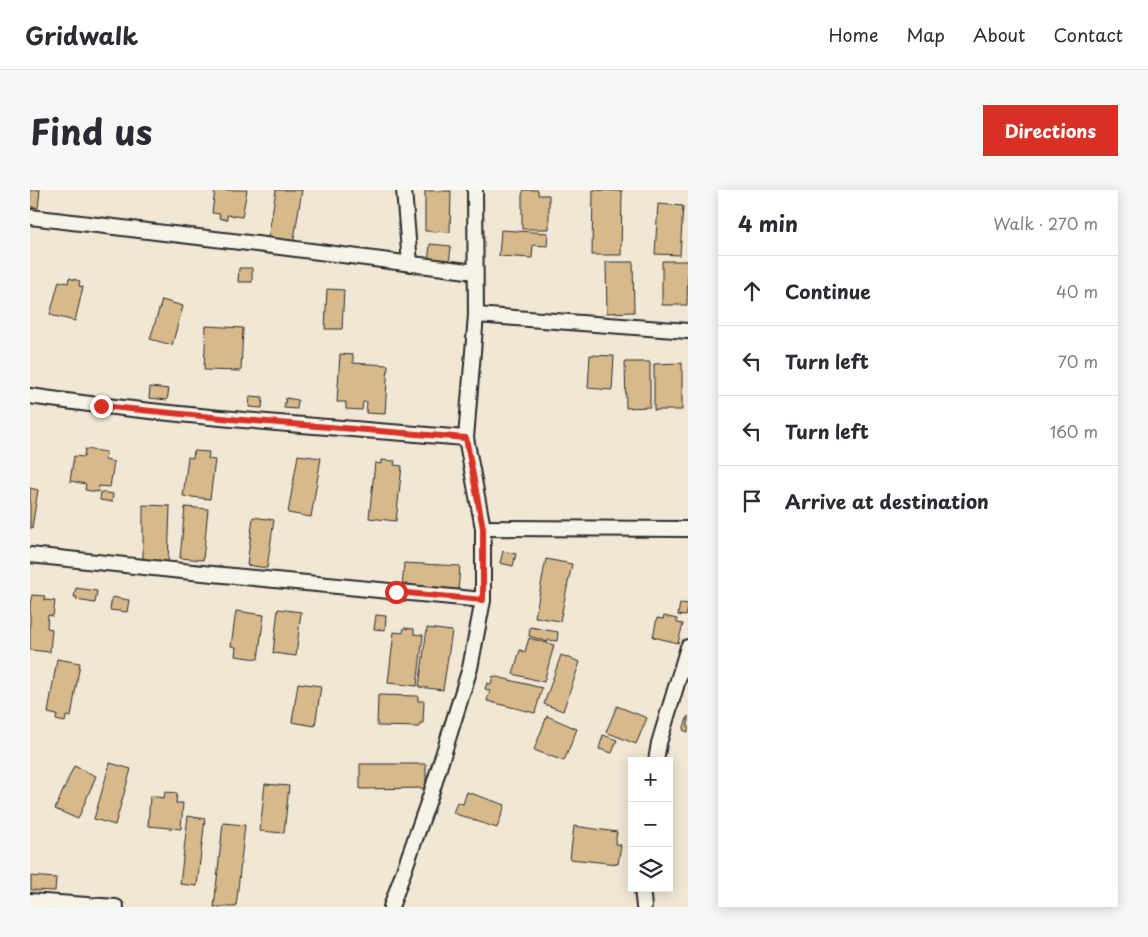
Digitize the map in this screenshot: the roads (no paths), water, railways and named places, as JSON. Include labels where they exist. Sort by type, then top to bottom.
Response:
[{"type":"street","points":[[404,190],[410,264]]},
{"type":"street","points":[[392,907],[432,794],[470,668],[483,600],[483,528],[466,438],[476,315],[475,190]]},
{"type":"street","points":[[30,217],[476,272]]},
{"type":"street","points":[[476,315],[688,331]]},
{"type":"street","points":[[30,396],[101,406],[204,416],[466,438]]},
{"type":"street","points":[[483,528],[688,529]]},
{"type":"street","points":[[30,555],[483,600]]},
{"type":"street","points":[[657,757],[659,743],[688,647]]},
{"type":"street","points":[[642,892],[644,907]]},
{"type":"street","points":[[30,901],[116,907]]}]
